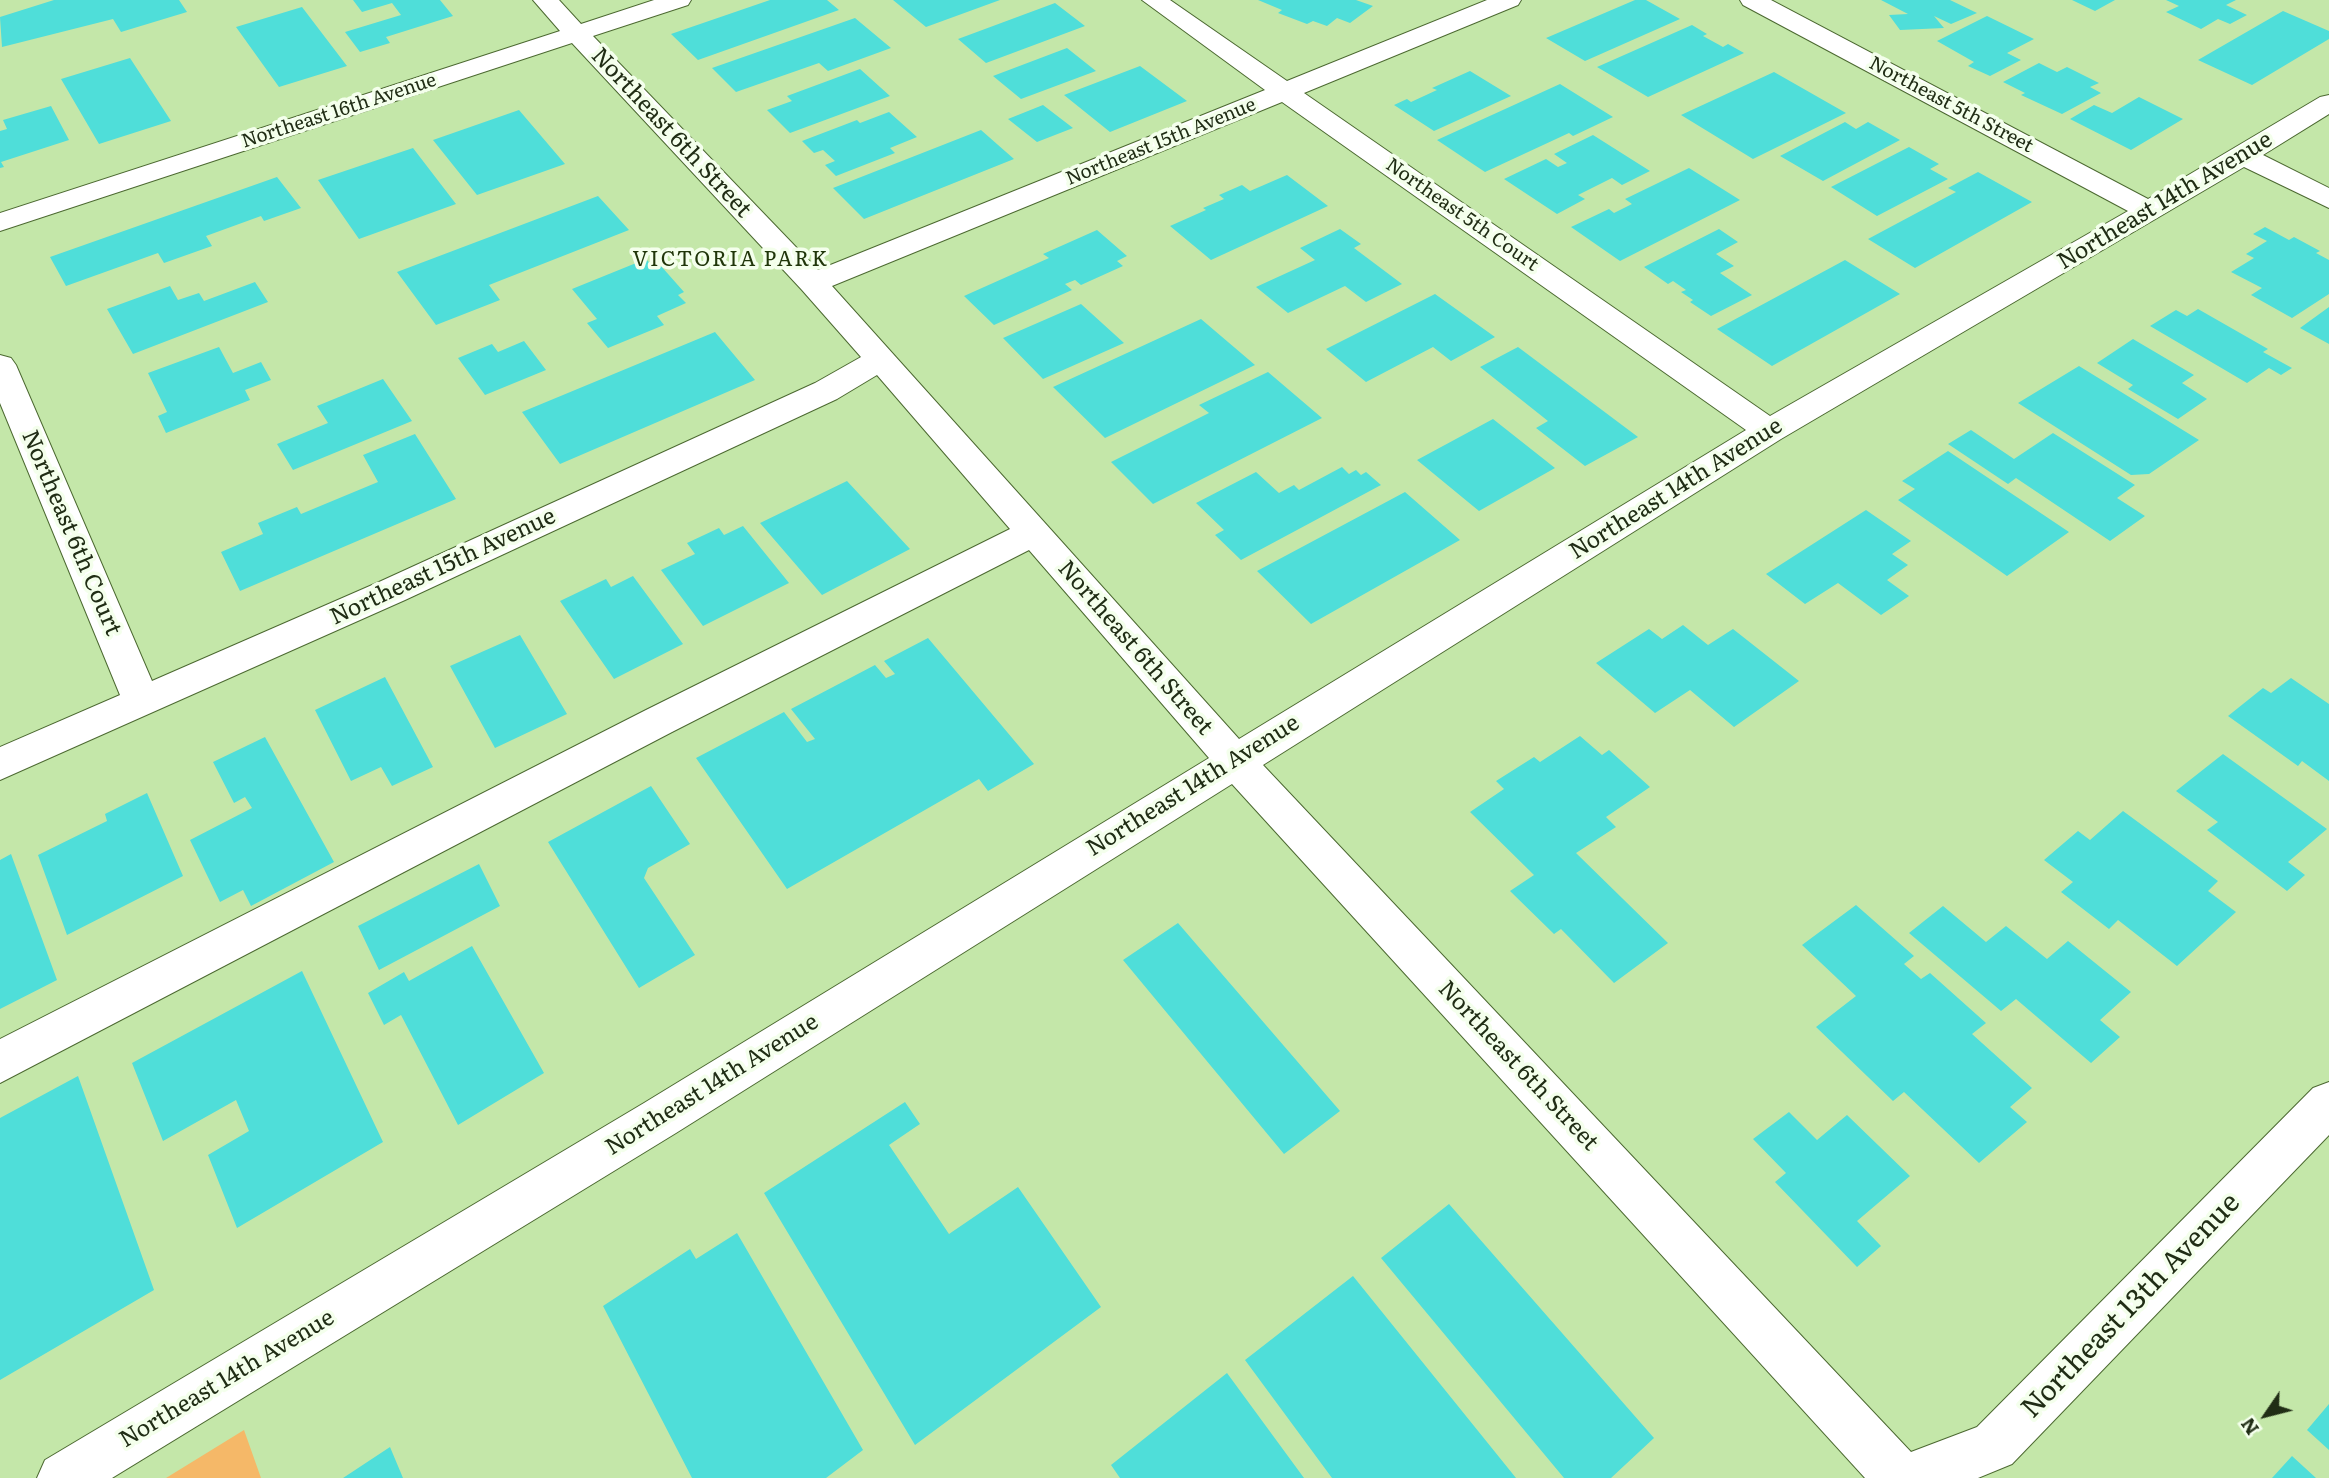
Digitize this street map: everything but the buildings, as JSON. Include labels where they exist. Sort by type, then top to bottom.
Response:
[{"type":"street","name":"Northeast 6th Street","points":[[545,0],[813,283],[1234,761],[1900,1478]]},
{"type":"street","name":"Northeast 16th Avenue","points":[[0,222],[679,0]]},
{"type":"street","name":"Northeast 5th Court","points":[[1154,0],[1769,431]]},
{"type":"street","name":"Northeast 15th Avenue","points":[[813,283],[1509,0]]},
{"type":"street","name":"Northeast 5th Street","points":[[1752,0],[2150,211]]},
{"type":"street","name":"Northeast 14th Avenue","points":[[63,1478],[648,1125],[1769,431],[2150,211],[2329,103]]},
{"type":"street","points":[[2243,156],[2329,199]]},
{"type":"street","name":"Northeast 15th Avenue","points":[[0,764],[404,586],[814,397],[880,359]]},
{"type":"street","name":"Northeast 6th Court","points":[[0,365],[142,702]]},
{"type":"street","points":[[0,1062],[659,720],[1033,533]]},
{"type":"street","name":"Northeast 13th Avenue","points":[[1912,1478],[1994,1446],[2329,1103]]},
{"type":"shaded area","points":[[244,1430],[261,1478],[166,1478]]},
{"type":"district","name":"VICTORIA PARK","points":[[731,260]]}]
